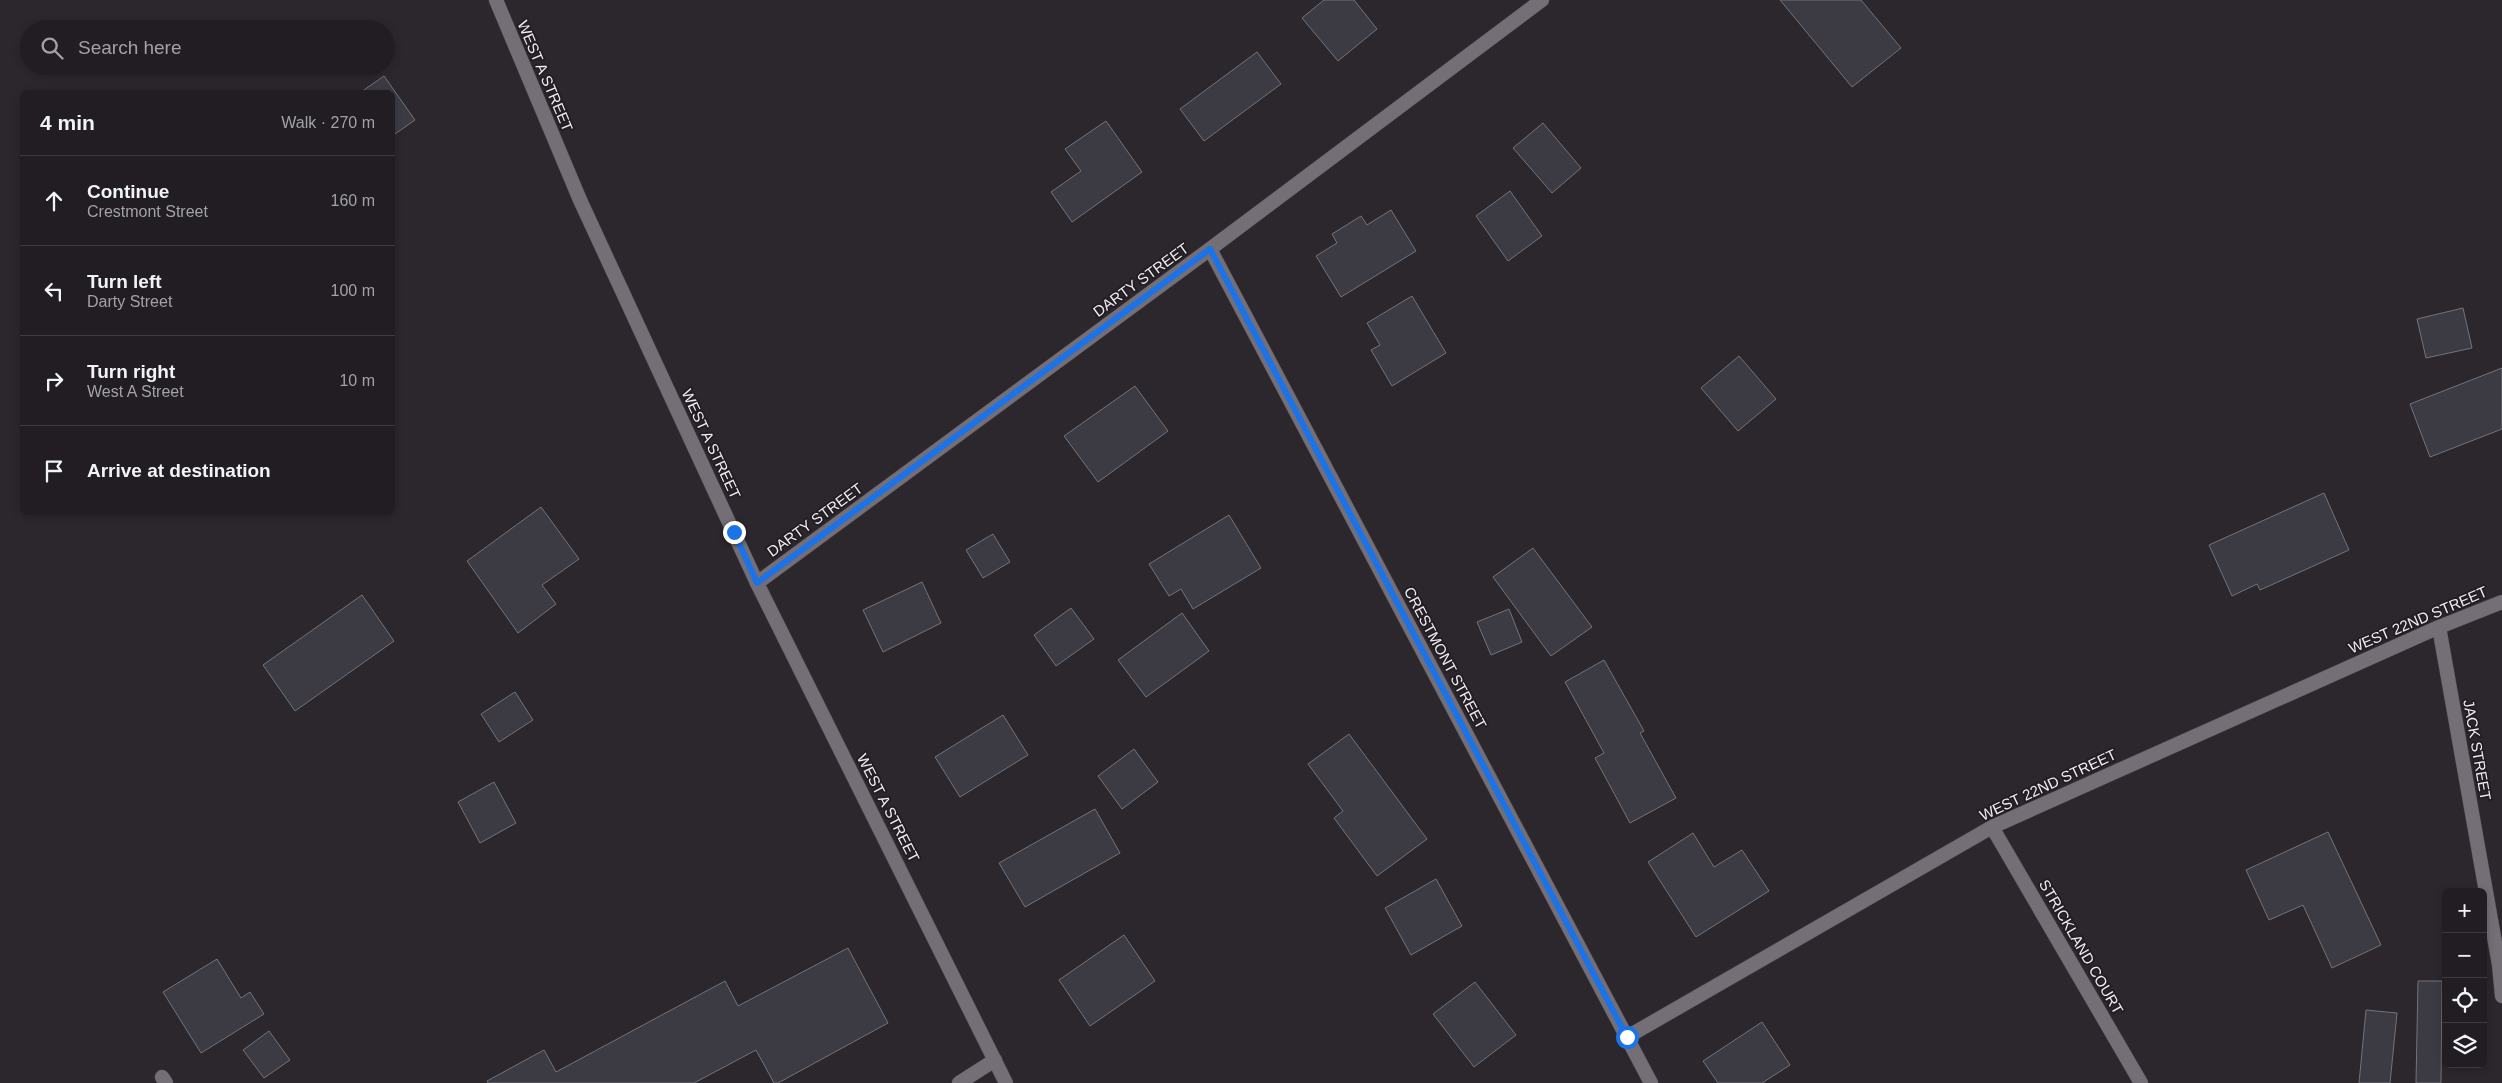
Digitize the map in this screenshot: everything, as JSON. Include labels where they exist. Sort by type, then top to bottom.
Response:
[{"type":"street","name":"WEST A STREET","points":[[496,0],[580,200],[757,583],[1006,1083]]},
{"type":"street","name":"DARTY STREET","points":[[757,583],[1210,249],[1542,0]]},
{"type":"street","name":"CRESTMONT STREET","points":[[1210,249],[1651,1083]]},
{"type":"street","name":"WEST 22ND STREET","points":[[1627,1037],[1992,827],[2439,627],[2502,602]]},
{"type":"street","name":"JACK STREET","points":[[2439,627],[2499,965],[2502,996]]},
{"type":"street","name":"STRICKLAND COURT","points":[[1992,827],[2142,1083]]},
{"type":"street","points":[[959,1083],[995,1060]]},
{"type":"building","points":[[1324,0],[1354,0],[1377,29],[1338,61],[1302,18]]},
{"type":"building","points":[[1780,0],[1861,0],[1901,48],[1852,87]]},
{"type":"building","points":[[1257,52],[1281,84],[1204,141],[1180,109]]},
{"type":"building","points":[[384,76],[394,90],[364,90]]},
{"type":"building","points":[[395,92],[415,120],[395,134]]},
{"type":"building","points":[[1106,121],[1142,172],[1072,222],[1051,192],[1081,171],[1065,149]]},
{"type":"building","points":[[1543,123],[1581,168],[1552,193],[1513,148]]},
{"type":"building","points":[[1510,191],[1542,236],[1508,261],[1476,216]]},
{"type":"building","points":[[1391,210],[1416,251],[1341,297],[1316,256],[1337,243],[1332,234],[1361,216],[1367,225]]},
{"type":"building","points":[[1412,296],[1446,353],[1392,386],[1371,350],[1380,345],[1367,323]]},
{"type":"building","points":[[2463,308],[2472,348],[2426,358],[2417,319]]},
{"type":"building","points":[[1739,356],[1776,399],[1738,431],[1701,388]]},
{"type":"building","points":[[2502,368],[2502,429],[2430,457],[2410,404]]},
{"type":"building","points":[[1135,386],[1168,431],[1098,482],[1064,436]]},
{"type":"building","points":[[2324,493],[2349,550],[2260,590],[2257,584],[2232,596],[2209,545]]},
{"type":"building","points":[[541,507],[579,559],[542,585],[556,604],[518,633],[467,561]]},
{"type":"building","points":[[1229,515],[1261,568],[1193,609],[1181,589],[1169,596],[1149,564]]},
{"type":"building","points":[[993,534],[1010,562],[983,578],[966,550]]},
{"type":"building","points":[[1533,548],[1592,627],[1551,656],[1493,577]]},
{"type":"building","points":[[922,582],[941,623],[883,652],[863,610]]},
{"type":"building","points":[[362,595],[394,641],[295,711],[263,665]]},
{"type":"building","points":[[1071,608],[1094,639],[1056,666],[1034,635]]},
{"type":"building","points":[[1509,609],[1522,642],[1491,655],[1477,622]]},
{"type":"building","points":[[1182,613],[1209,651],[1146,697],[1118,660]]},
{"type":"building","points":[[1604,660],[1644,731],[1640,733],[1676,798],[1630,823],[1595,758],[1604,753],[1565,682]]},
{"type":"building","points":[[515,692],[533,720],[499,742],[481,714]]},
{"type":"building","points":[[1003,715],[1028,755],[960,797],[935,757]]},
{"type":"building","points":[[1349,734],[1427,839],[1377,876],[1334,818],[1343,811],[1308,764]]},
{"type":"building","points":[[1134,749],[1158,782],[1122,809],[1098,776]]},
{"type":"building","points":[[494,782],[516,823],[480,843],[458,802]]},
{"type":"building","points":[[1095,809],[1120,853],[1025,907],[999,863]]},
{"type":"building","points":[[2328,832],[2381,945],[2332,968],[2303,905],[2269,920],[2246,870]]},
{"type":"building","points":[[1693,833],[1714,867],[1742,850],[1769,891],[1696,937],[1648,862]]},
{"type":"building","points":[[1436,879],[1462,926],[1411,955],[1385,908]]},
{"type":"building","points":[[1124,935],[1155,981],[1090,1026],[1059,980]]},
{"type":"building","points":[[848,948],[888,1023],[778,1083],[774,1083],[756,1050],[694,1083],[488,1083],[487,1081],[544,1050],[556,1072],[725,981],[738,1006]]},
{"type":"building","points":[[217,959],[241,998],[250,992],[264,1014],[201,1053],[163,992]]},
{"type":"building","points":[[2418,981],[2442,981],[2441,1083],[2416,1083]]},
{"type":"building","points":[[1475,982],[1516,1035],[1474,1067],[1433,1014]]},
{"type":"building","points":[[2366,1010],[2397,1013],[2390,1083],[2359,1083]]},
{"type":"building","points":[[1762,1022],[1790,1065],[1762,1083],[1718,1083],[1703,1061]]},
{"type":"building","points":[[269,1031],[290,1060],[264,1078],[243,1050]]},
{"type":"route","points":[[734,532],[757,583],[1210,249],[1627,1037]]}]
